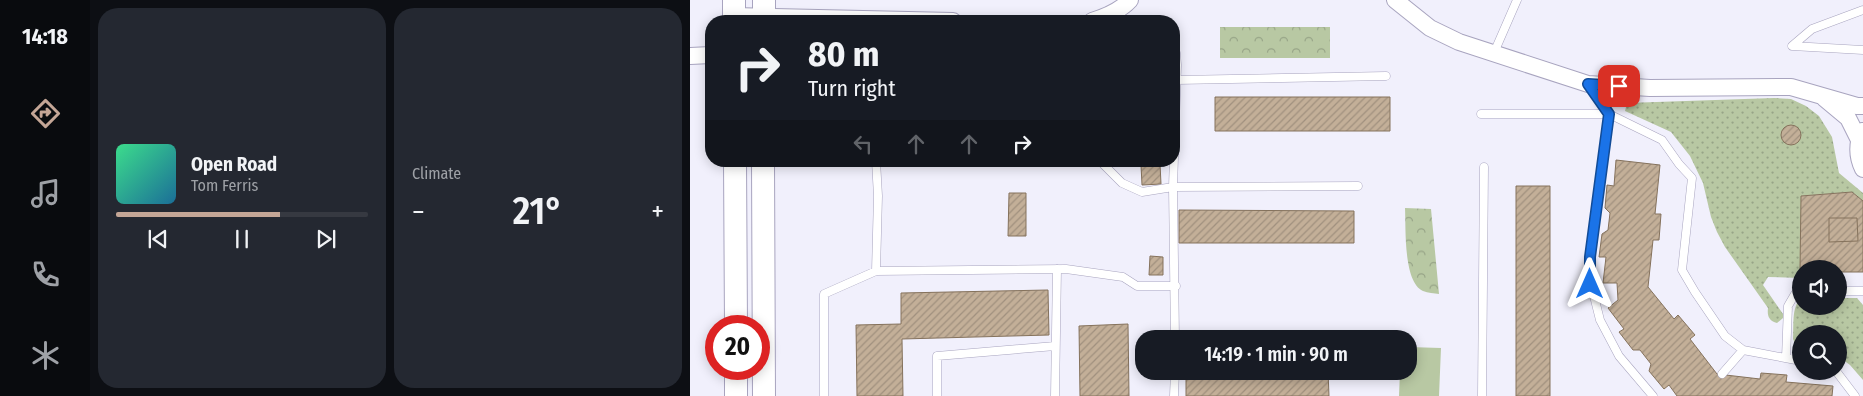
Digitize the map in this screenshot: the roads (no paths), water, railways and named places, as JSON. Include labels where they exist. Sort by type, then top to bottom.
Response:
[{"type":"main road","points":[[735,167],[736,315]]},
{"type":"main road","points":[[763,167],[764,396]]},
{"type":"main road","points":[[736,380],[736,396]]},
{"type":"street","points":[[1109,15],[1130,0]]},
{"type":"street","points":[[1395,0],[1430,28],[1459,42],[1494,55],[1588,84],[1650,88],[1791,87],[1857,106],[1863,106]]},
{"type":"street","points":[[734,12],[793,15]]},
{"type":"street","points":[[690,56],[705,55]]},
{"type":"street","points":[[1820,94],[1848,118],[1861,135],[1859,160],[1863,169]]},
{"type":"lane","points":[[1494,55],[1518,0]]},
{"type":"lane","points":[[1863,10],[1812,29],[1792,46],[1863,50]]},
{"type":"lane","points":[[1180,80],[1386,76]]},
{"type":"lane","points":[[1588,84],[1609,114],[1590,257],[1590,284],[1600,320],[1619,356],[1653,396]]},
{"type":"lane","points":[[1481,114],[1609,114],[1662,140],[1679,164],[1692,178],[1682,270],[1725,336],[1743,350],[1792,359]]},
{"type":"lane","points":[[876,167],[878,196],[876,271]]},
{"type":"lane","points":[[1106,167],[1122,183],[1142,192],[1173,187],[1358,186]]},
{"type":"lane","points":[[1174,167],[1175,330]]},
{"type":"lane","points":[[1482,396],[1484,167]]},
{"type":"lane","points":[[824,396],[824,294],[876,271],[1057,269],[1123,277],[1137,286],[1176,286]]},
{"type":"lane","points":[[1055,396],[1057,269]]},
{"type":"lane","points":[[1847,291],[1863,291]]},
{"type":"lane","points":[[1786,358],[1788,306],[1792,300]]},
{"type":"lane","points":[[937,396],[937,356],[1055,346]]},
{"type":"lane","points":[[1722,374],[1743,350]]},
{"type":"lane","points":[[1174,396],[1175,380]]},
{"type":"lane","points":[[1843,380],[1855,396]]}]
